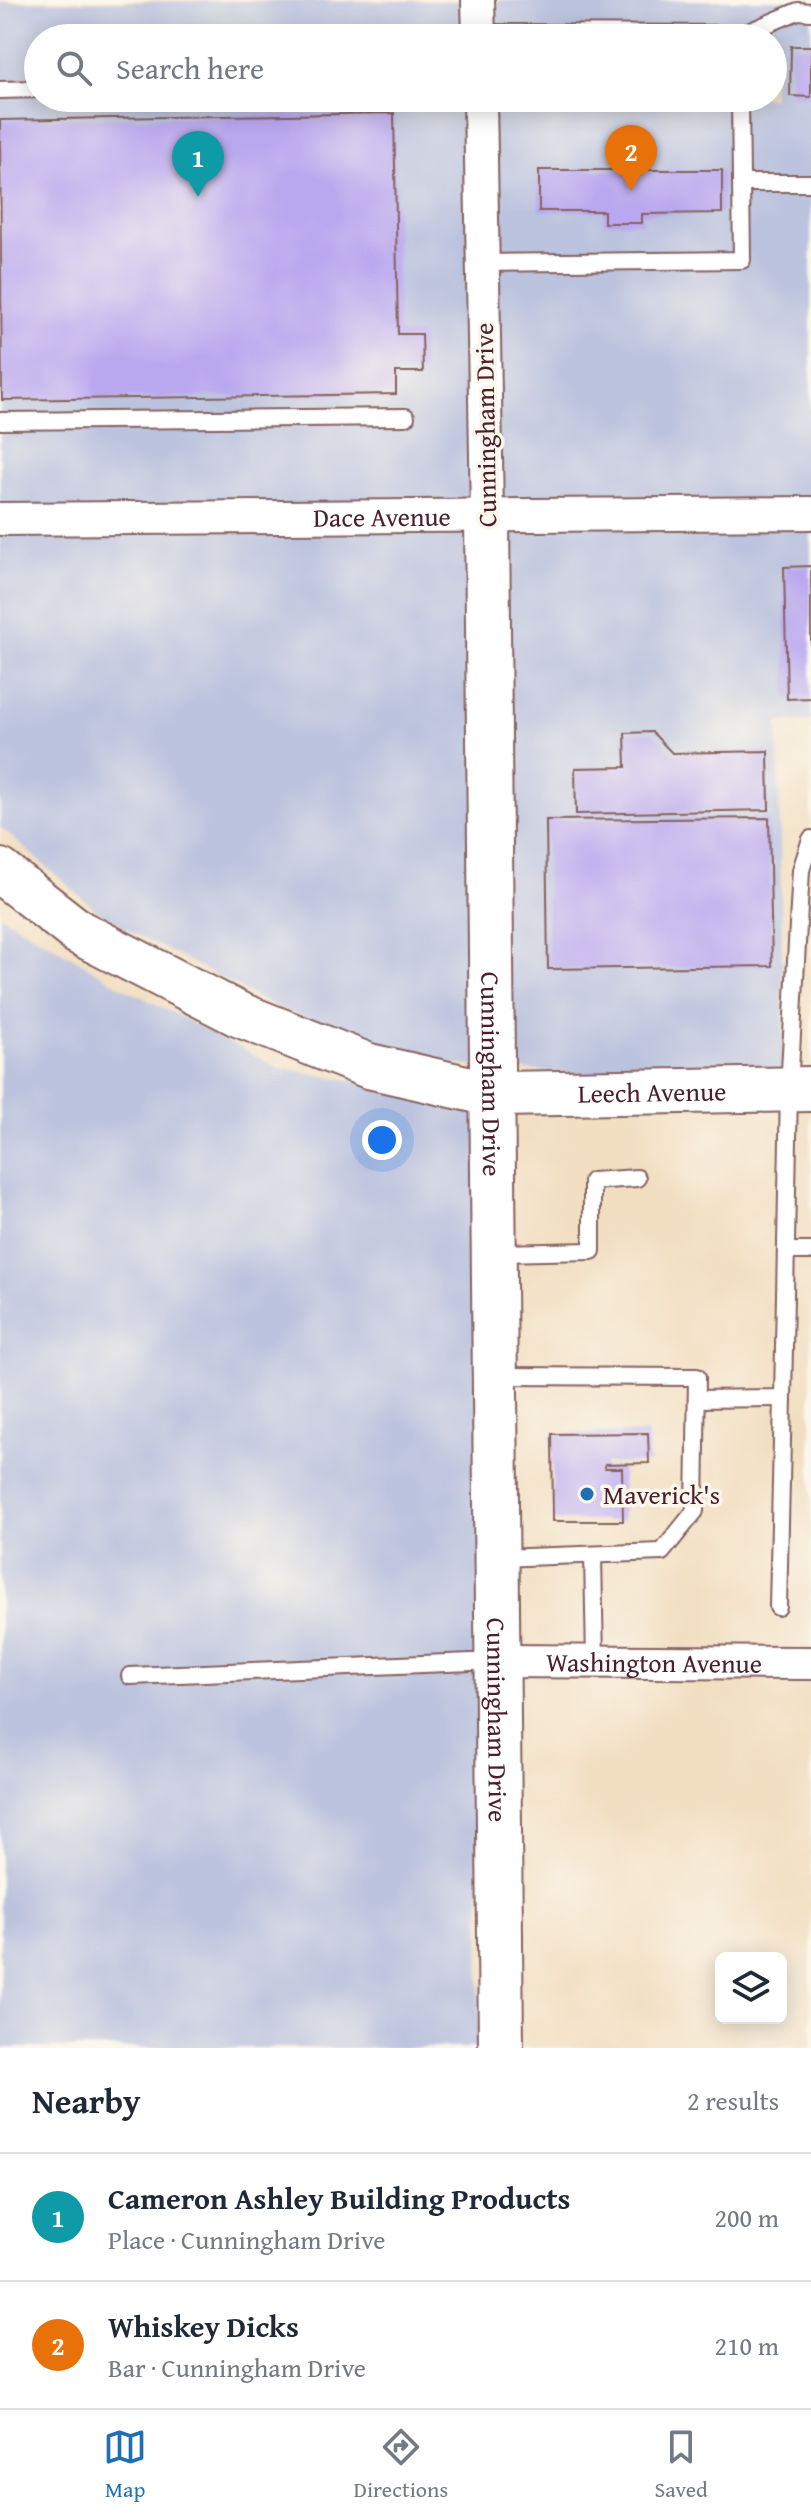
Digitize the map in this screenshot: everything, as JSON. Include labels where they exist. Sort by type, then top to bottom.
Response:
[{"type":"street","points":[[478,0],[479,24]]},
{"type":"street","name":"Cunningham Drive","points":[[480,112],[487,516],[501,2048]]},
{"type":"street","name":"Dace Avenue","points":[[0,519],[811,513]]},
{"type":"street","name":"Leech Avenue","points":[[0,871],[78,932],[238,1014],[369,1066],[492,1094],[800,1089]]},
{"type":"street","name":"Washington Avenue","points":[[498,1661],[811,1663]]},
{"type":"lane","points":[[768,24],[798,11],[811,12]]},
{"type":"lane","points":[[0,90],[24,89]]},
{"type":"lane","points":[[483,263],[742,260],[740,112]]},
{"type":"lane","points":[[741,183],[811,183]]},
{"type":"lane","points":[[0,421],[406,417]]},
{"type":"lane","points":[[778,1607],[786,1251],[800,1089],[801,870],[811,839]]},
{"type":"lane","points":[[494,1253],[592,1251],[592,1181],[637,1178]]},
{"type":"lane","points":[[786,1251],[811,1251]]},
{"type":"lane","points":[[494,1376],[697,1377],[695,1511],[662,1552],[496,1558]]},
{"type":"lane","points":[[697,1399],[783,1398]]},
{"type":"lane","points":[[593,1555],[595,1662]]},
{"type":"lane","points":[[130,1676],[498,1661]]},
{"type":"shaded area","points":[[811,0],[811,721],[778,722],[784,1072],[592,1075],[448,1064],[280,1009],[107,919],[0,827],[0,2]]},
{"type":"shaded area","points":[[0,915],[124,988],[279,1068],[487,1104],[479,2048],[0,2048]]},
{"type":"building","points":[[791,46],[811,46],[811,97],[790,96]]},
{"type":"building","points":[[394,113],[398,334],[422,334],[423,372],[396,372],[396,394],[2,400],[0,120]]},
{"type":"building","points":[[539,170],[722,170],[722,213],[642,214],[642,223],[604,223],[604,211],[539,211]]},
{"type":"building","points":[[811,566],[811,698],[787,699],[784,567]]},
{"type":"building","points":[[652,732],[672,753],[768,751],[769,810],[576,814],[575,768],[626,767],[625,733]]},
{"type":"building","points":[[769,818],[772,966],[548,969],[546,820]]},
{"type":"building","name":"Maverick's","points":[[648,1433],[649,1463],[605,1464],[605,1468],[622,1468],[623,1521],[553,1521],[552,1434]]},
{"type":"place","name":"Whiskey Dicks","points":[[631,191]]},
{"type":"place","name":"Cameron Ashley Building Products","points":[[198,197]]},
{"type":"place","name":"Maverick's","points":[[587,1494]]}]
